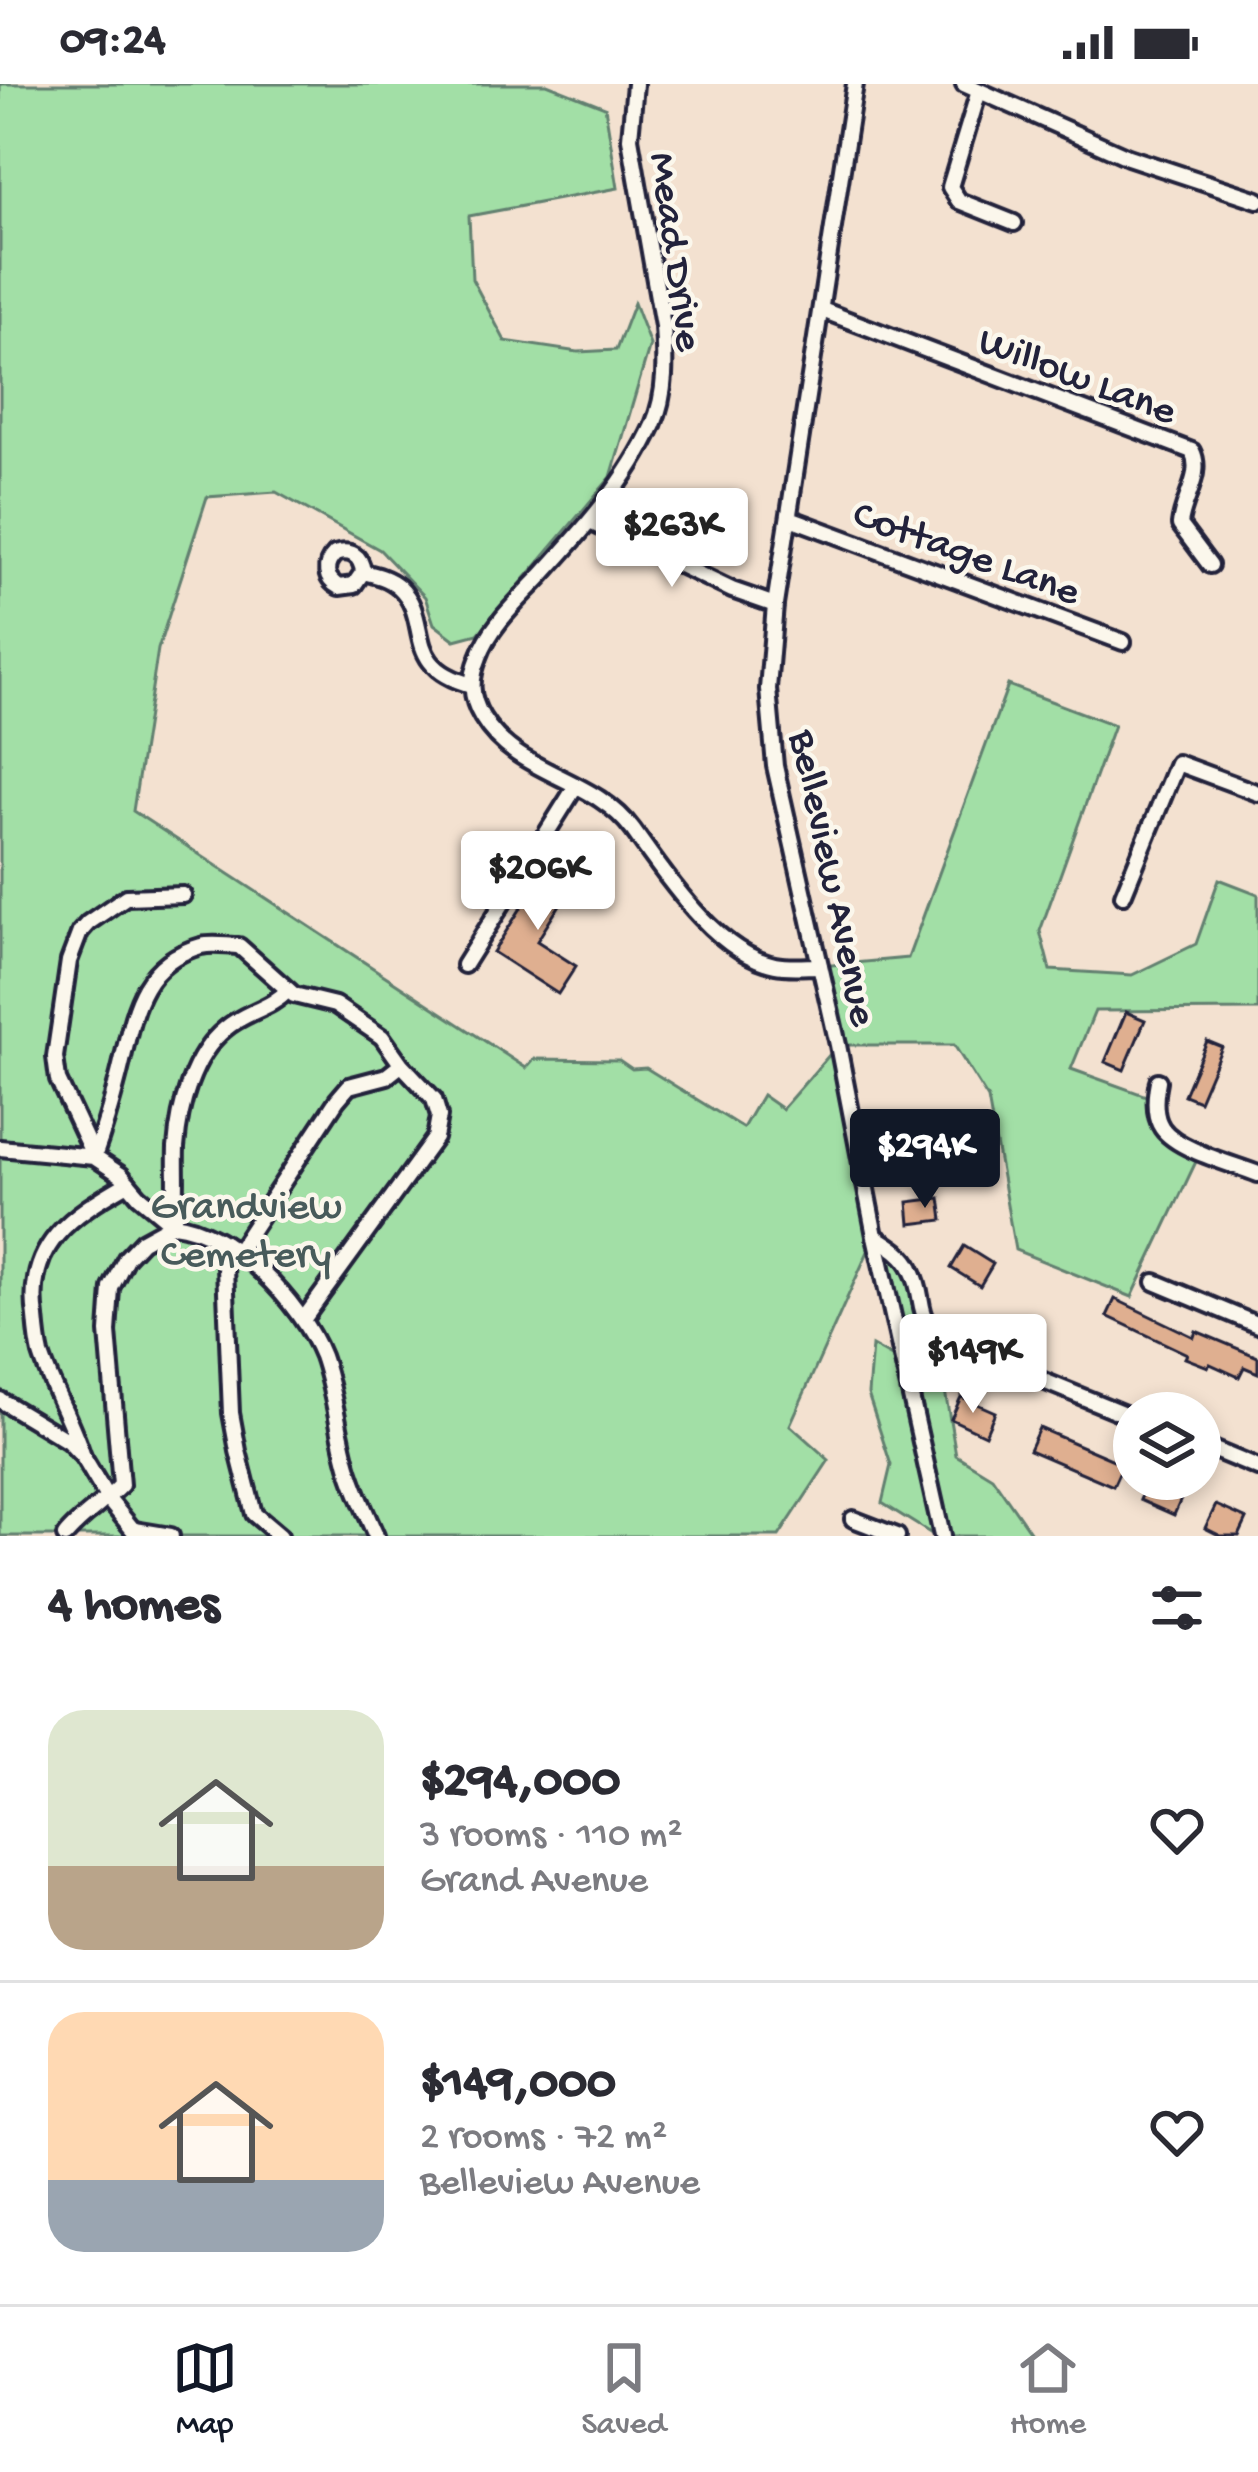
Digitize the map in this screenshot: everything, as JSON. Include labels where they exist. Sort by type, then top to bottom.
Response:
[{"type":"street","name":"Mead Drive","points":[[472,685],[478,657],[496,626],[590,522],[654,424],[664,384],[663,326],[630,138],[635,84]]},
{"type":"street","name":"Belleview Avenue","points":[[855,84],[776,605],[768,688],[770,726],[942,1536]]},
{"type":"street","points":[[1014,223],[959,201],[950,187],[971,87],[1128,157],[1258,200]]},
{"type":"street","name":"Willow Lane","points":[[822,310],[1192,451],[1198,463],[1180,525],[1210,565]]},
{"type":"street","name":"Cottage Lane","points":[[790,518],[1124,642]]},
{"type":"street","points":[[590,522],[731,590],[776,605]]},
{"type":"street","points":[[363,572],[397,585],[412,608],[427,658],[448,675],[472,685],[479,712],[503,745],[612,807],[666,877],[728,942],[778,966],[820,966]]},
{"type":"street","points":[[1123,896],[1177,763],[1258,793]]},
{"type":"street","points":[[464,965],[575,786]]},
{"type":"street","points":[[94,1157],[58,1080],[55,1057],[69,961],[88,922],[126,897],[183,896]]},
{"type":"street","points":[[94,1157],[138,999],[162,965],[204,945],[239,946],[294,994],[350,1012],[382,1037],[434,1099],[439,1116],[435,1138],[303,1320]]},
{"type":"street","points":[[173,1224],[176,1144],[193,1073],[224,1029],[277,1002],[288,989]]},
{"type":"street","points":[[280,1536],[254,1514],[231,1413],[231,1247],[349,1086],[377,1080],[401,1065]]},
{"type":"street","points":[[1158,1081],[1155,1099],[1160,1125],[1175,1141],[1258,1174]]},
{"type":"street","points":[[0,1148],[94,1157],[121,1174],[173,1224]]},
{"type":"street","points":[[128,1184],[97,1201],[46,1246],[34,1281],[34,1304],[41,1353],[83,1457],[136,1533],[170,1536]]},
{"type":"street","points":[[65,1536],[121,1485],[108,1332],[111,1288],[126,1258],[142,1240],[173,1224],[189,1225],[231,1247],[303,1320],[322,1357],[350,1471],[376,1536]]},
{"type":"street","points":[[875,1236],[900,1253],[912,1269],[923,1318],[935,1333],[1113,1409]]},
{"type":"street","points":[[1155,1282],[1258,1325]]},
{"type":"street","points":[[0,1400],[68,1442],[83,1457]]},
{"type":"street","points":[[1221,1453],[1258,1468]]},
{"type":"street","points":[[854,1519],[897,1536]]},
{"type":"green space","name":"Grandview Cemetery","points":[[0,84],[547,84],[605,107],[618,188],[469,216],[472,279],[505,341],[578,352],[616,350],[634,303],[650,345],[611,477],[478,634],[455,640],[434,624],[425,597],[380,550],[276,492],[207,497],[158,649],[133,811],[526,1068],[534,1059],[619,1060],[632,1069],[646,1068],[743,1128],[762,1095],[782,1109],[838,1045],[820,966],[908,958],[1008,685],[1114,725],[1040,931],[1050,970],[1132,975],[1196,944],[1219,879],[1258,894],[1258,1010],[1095,1011],[1071,1069],[1155,1099],[1160,1126],[1201,1151],[1132,1297],[1015,1250],[988,1099],[954,1045],[839,1045],[875,1235],[900,1253],[935,1333],[936,1380],[944,1385],[956,1455],[992,1477],[1033,1536],[935,1536],[882,1503],[891,1465],[868,1394],[872,1346],[901,1362],[874,1238],[790,1425],[829,1460],[779,1536],[0,1536]]},
{"type":"building","points":[[549,864],[575,881],[537,941],[576,966],[558,994],[493,952]]},
{"type":"building","points":[[1126,1012],[1145,1020],[1124,1070],[1105,1062]]},
{"type":"building","points":[[1207,1041],[1222,1047],[1199,1101],[1184,1095]]},
{"type":"building","points":[[940,1198],[943,1220],[910,1224],[908,1202]]},
{"type":"building","points":[[964,1246],[993,1264],[980,1286],[951,1268]]},
{"type":"building","points":[[1115,1299],[1194,1337],[1196,1331],[1258,1357],[1258,1373],[1244,1367],[1239,1377],[1185,1358],[1187,1354],[1107,1316]]},
{"type":"building","points":[[961,1397],[995,1412],[985,1435],[951,1419]]},
{"type":"building","points":[[1039,1428],[1113,1460],[1113,1486],[1029,1450]]},
{"type":"building","points":[[1140,1500],[1181,1500],[1174,1515]]},
{"type":"building","points":[[1216,1505],[1247,1519],[1239,1536],[1221,1536],[1205,1528]]}]
